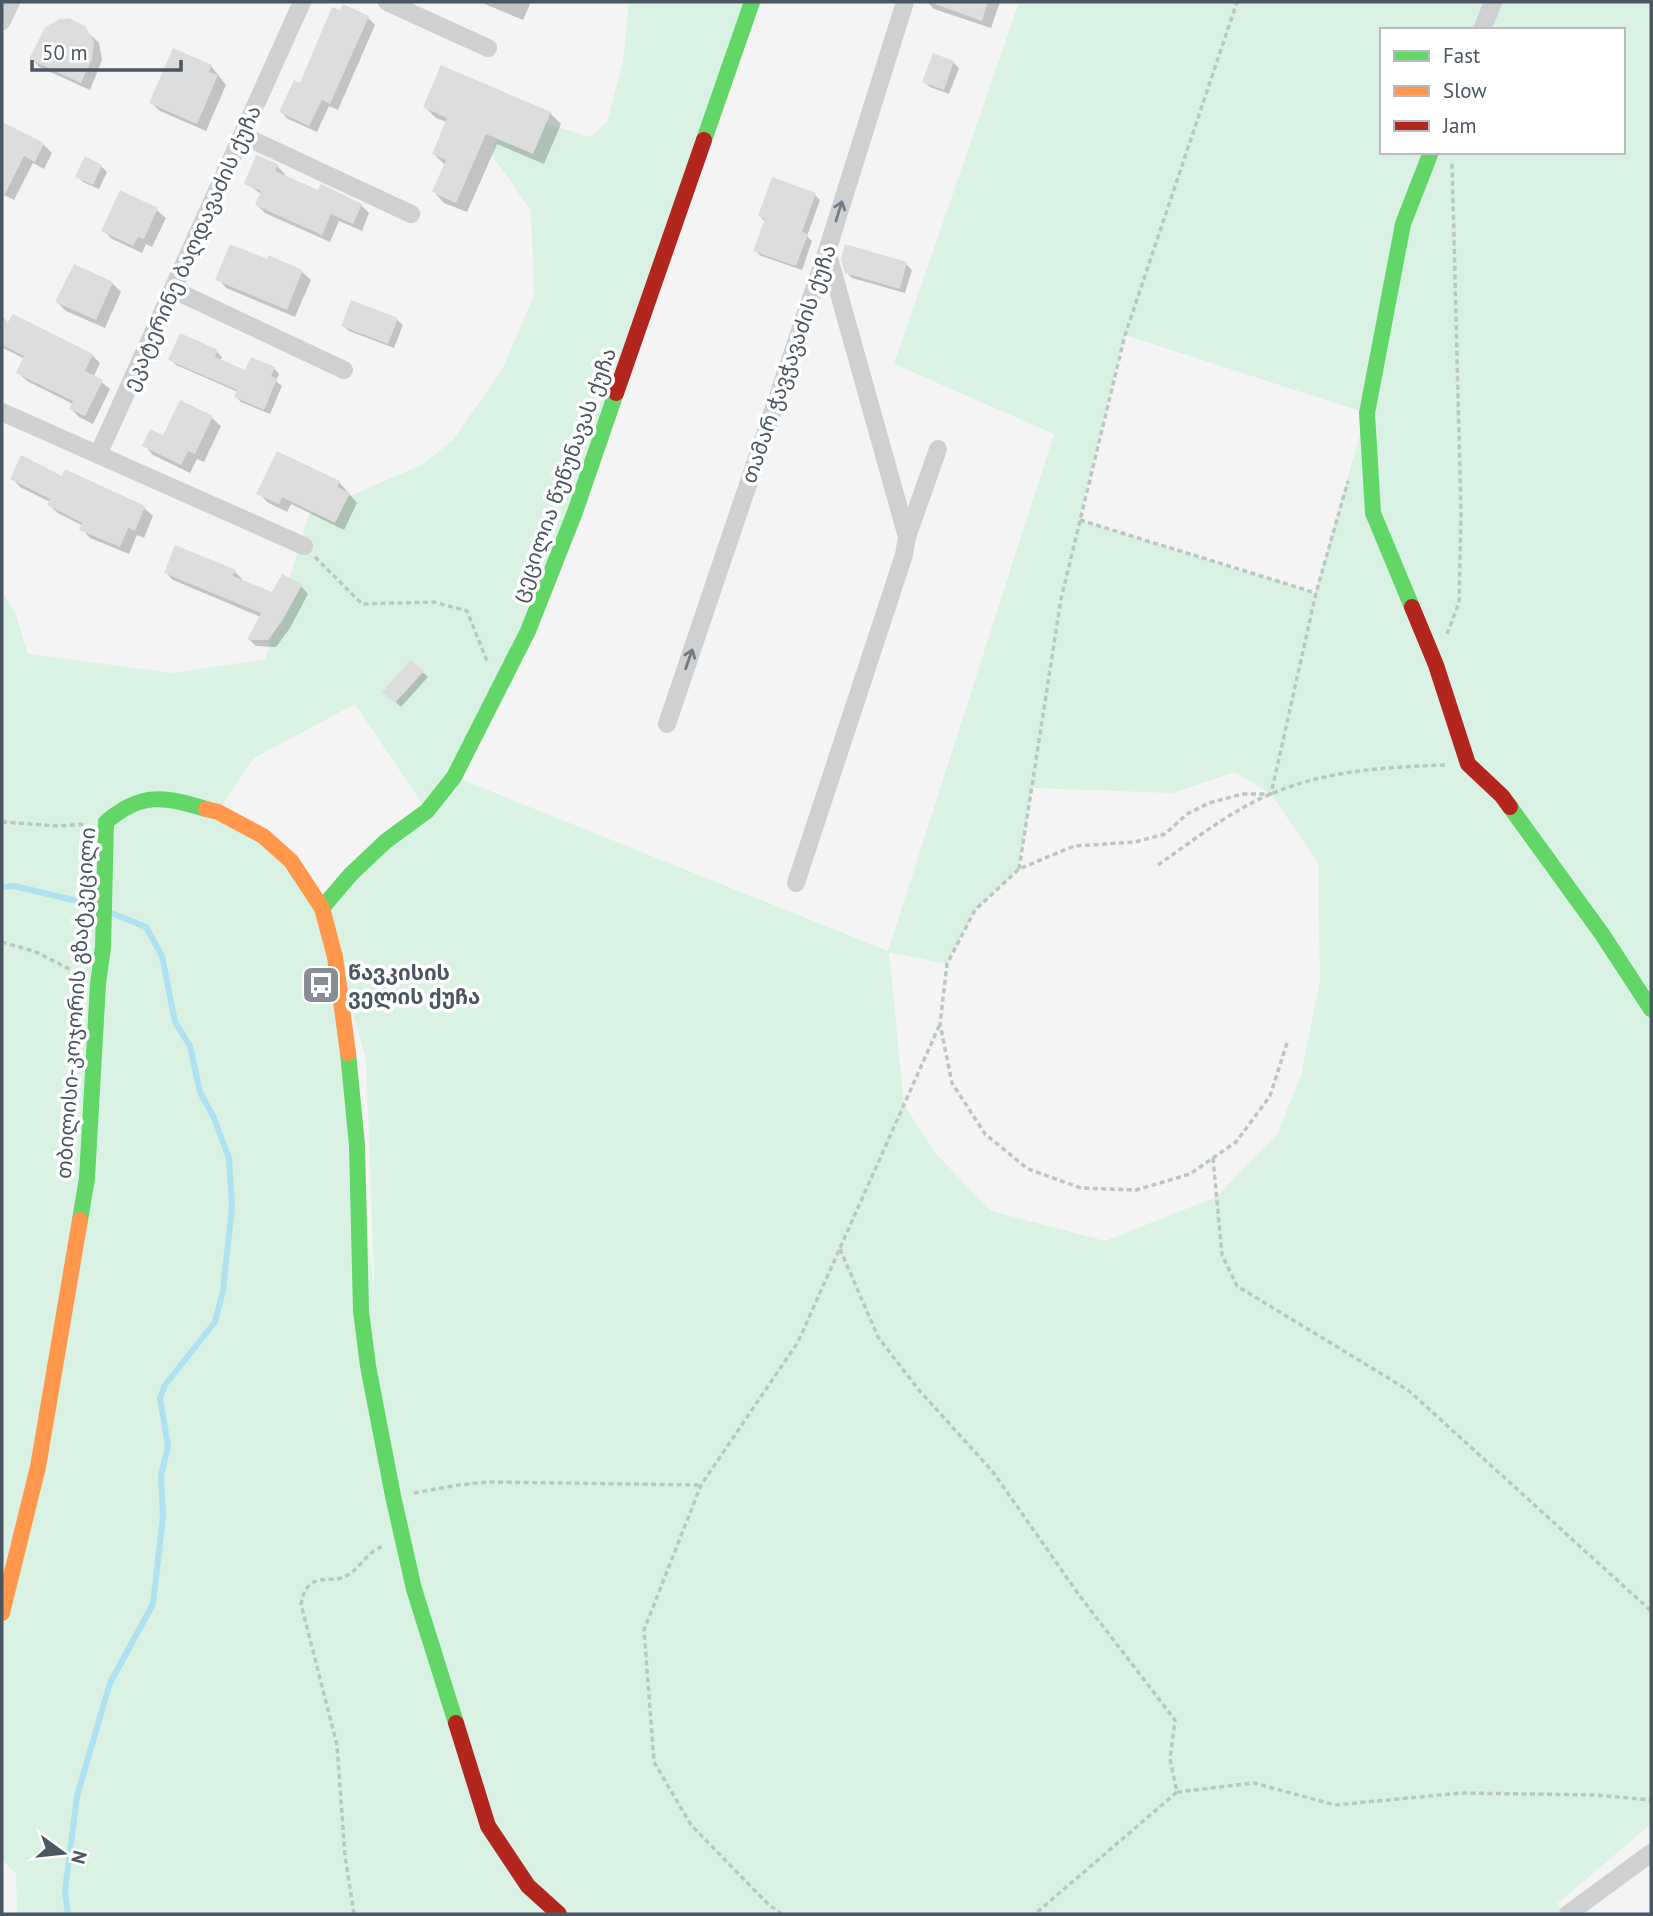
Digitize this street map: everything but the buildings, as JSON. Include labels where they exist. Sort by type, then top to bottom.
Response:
[{"type":"main road","name":"ცეცილია წუწუნავას ქუჩა","points":[[323,908],[351,874],[386,841],[427,811],[454,778],[528,631],[575,512],[752,2]]},
{"type":"main road","points":[[1430,154],[1403,224],[1367,413],[1373,513],[1436,665],[1468,764],[1502,796],[1602,934],[1651,1009]]},
{"type":"main road","name":"თბილისი-კოჯორის გზატკეცილი","points":[[2,1613],[38,1467],[87,1178],[97,984],[103,947],[106,822],[121,809],[136,802],[154,798],[173,799],[218,812],[263,836],[291,861],[323,908],[335,957],[348,1052],[357,1145],[357,1211],[368,1366],[414,1590],[488,1826],[528,1886],[559,1914]]},
{"type":"street","points":[[2,21],[11,2]]},
{"type":"street","name":"ეკატერინე ბაღდავაძის ქუჩა","points":[[99,455],[302,2]]},
{"type":"street","points":[[387,2],[488,48]]},
{"type":"street","name":"თამარ ჭავჭავაძის ქუჩა","points":[[667,724],[827,251],[905,2]]},
{"type":"street","points":[[1483,28],[1493,2]]},
{"type":"street","points":[[242,135],[411,214]]},
{"type":"street","points":[[827,251],[907,537]]},
{"type":"street","points":[[174,290],[344,370]]},
{"type":"street","points":[[2,412],[304,546]]},
{"type":"street","points":[[796,883],[938,449]]},
{"type":"street","points":[[1568,1914],[1651,1853]]},
{"type":"path","points":[[1019,869],[1061,598],[1125,335],[1237,2]]},
{"type":"path","points":[[1436,665],[1459,603],[1461,512],[1451,154]]},
{"type":"path","points":[[1271,794],[1316,593],[1349,477]]},
{"type":"path","points":[[1079,520],[1316,593]]},
{"type":"path","points":[[304,546],[362,604],[434,602],[467,611],[499,689]]},
{"type":"path","points":[[1158,866],[1216,824],[1271,794],[1312,780],[1368,768],[1468,764]]},
{"type":"path","points":[[782,1914],[769,1905],[691,1825],[654,1762],[644,1630],[701,1485],[798,1342],[940,1024],[947,964],[975,910],[1019,869],[1074,846],[1135,842],[1166,834],[1187,814],[1209,803],[1242,794],[1271,794]]},
{"type":"path","points":[[2,821],[58,826],[106,822]]},
{"type":"path","points":[[2,942],[36,952],[97,984]]},
{"type":"path","points":[[940,1024],[952,1083],[985,1134],[1028,1169],[1081,1188],[1136,1190],[1190,1174],[1236,1142],[1269,1097],[1287,1043]]},
{"type":"path","points":[[1213,1158],[1222,1255],[1237,1286],[1408,1390],[1651,1611]]},
{"type":"path","points":[[840,1249],[878,1337],[918,1389],[993,1472],[1079,1595],[1175,1720],[1170,1759],[1177,1792]]},
{"type":"path","points":[[393,1496],[489,1482],[701,1485]]},
{"type":"path","points":[[354,1914],[345,1856],[337,1745],[301,1604],[304,1591],[310,1584],[321,1579],[342,1578],[356,1569],[372,1550],[403,1539]]},
{"type":"path","points":[[1035,1914],[1177,1792],[1254,1783],[1335,1805],[1461,1793],[1651,1800]]},
{"type":"green space","points":[[629,2],[752,2],[575,512],[455,777],[888,951],[1054,434],[894,364],[1019,2],[1651,2],[1651,1824],[1557,1904],[1568,1914],[17,1914],[16,1874],[2,1859],[2,591],[15,612],[28,654],[174,673],[265,659],[309,514],[423,464],[453,440],[503,368],[534,295],[531,211],[492,155],[501,121],[529,118],[590,137],[607,122],[623,61]],"holes":[[[1125,335],[1366,413],[1315,593],[1079,520]],[[355,704],[427,811],[322,907],[263,836],[218,811],[254,758]],[[1235,772],[1271,794],[1318,863],[1320,980],[1301,1075],[1277,1135],[1216,1197],[1105,1241],[991,1211],[937,1155],[904,1105],[889,952],[947,964],[975,910],[1019,869],[1032,788],[1173,793]],[[104,865],[103,945],[86,903]],[[333,944],[366,1059],[375,1303],[348,1052]]]},
{"type":"waterway","points":[[2,887],[14,886],[98,908]]},
{"type":"waterway","points":[[68,1914],[65,1891],[77,1796],[110,1683],[153,1604],[163,1516],[161,1476],[168,1446],[160,1398],[165,1385],[215,1322],[223,1291],[232,1206],[229,1158],[214,1118],[200,1092],[190,1046],[175,1022],[162,956],[146,927],[109,912]]},
{"type":"traffic: fast","points":[[704,140],[752,2]]},
{"type":"traffic: fast","points":[[1412,607],[1373,513],[1367,413],[1403,224],[1430,154]]},
{"type":"traffic: fast","points":[[322,908],[351,874],[386,841],[427,811],[454,777],[528,631],[575,512],[616,393]]},
{"type":"traffic: fast","points":[[80,1220],[87,1178],[98,984],[103,947],[106,822],[130,805],[153,799],[178,801],[206,809]]},
{"type":"traffic: fast","points":[[1510,807],[1602,934],[1651,1009]]},
{"type":"traffic: fast","points":[[348,1053],[357,1145],[361,1311],[368,1366],[414,1589],[456,1723]]},
{"type":"traffic: slow","points":[[206,809],[218,812],[263,836],[291,861],[322,908],[335,957],[348,1053]]},
{"type":"traffic: slow","points":[[2,1613],[38,1467],[80,1220]]},
{"type":"traffic: jam","points":[[616,393],[704,140]]},
{"type":"traffic: jam","points":[[1412,607],[1436,665],[1468,764],[1510,807]]},
{"type":"traffic: jam","points":[[456,1723],[488,1826],[528,1886],[559,1914]]},
{"type":"place","name":"წავკისის ველის ქუჩა","points":[[321,985]]}]
